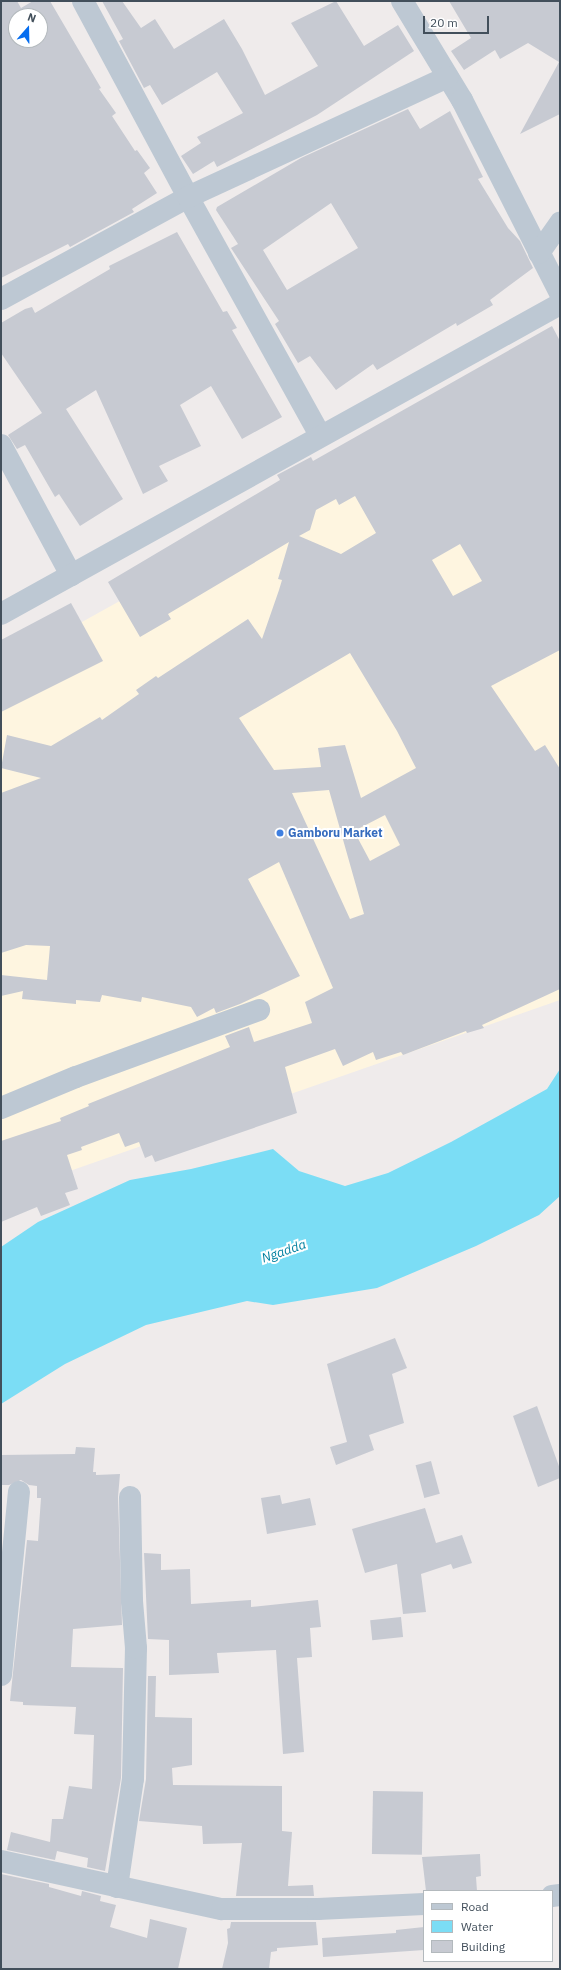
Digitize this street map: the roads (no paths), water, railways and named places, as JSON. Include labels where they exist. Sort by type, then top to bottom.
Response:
[{"type":"street","points":[[83,1],[188,197],[320,435]]},
{"type":"street","points":[[408,4],[560,293]]},
{"type":"street","points":[[1,299],[188,197],[448,78]]},
{"type":"street","points":[[539,253],[560,223]]},
{"type":"street","points":[[1,614],[320,435],[560,304]]},
{"type":"street","points":[[1,445],[71,575]]},
{"type":"street","points":[[1,1108],[76,1077],[259,1010]]},
{"type":"street","points":[[1,1674],[19,1492]]},
{"type":"street","points":[[117,1887],[133,1779],[136,1648],[132,1601],[130,1497]]},
{"type":"street","points":[[1,1861],[222,1909],[318,1909],[423,1904]]},
{"type":"water","name":"Ngadda","points":[[560,1069],[560,1196],[539,1215],[476,1246],[377,1288],[273,1305],[247,1301],[146,1325],[65,1364],[1,1404],[1,1247],[38,1222],[130,1180],[191,1169],[273,1149],[299,1171],[345,1186],[388,1173],[451,1142],[547,1089]]},
{"type":"place","name":"Gamboru Market","points":[[280,833]]}]
